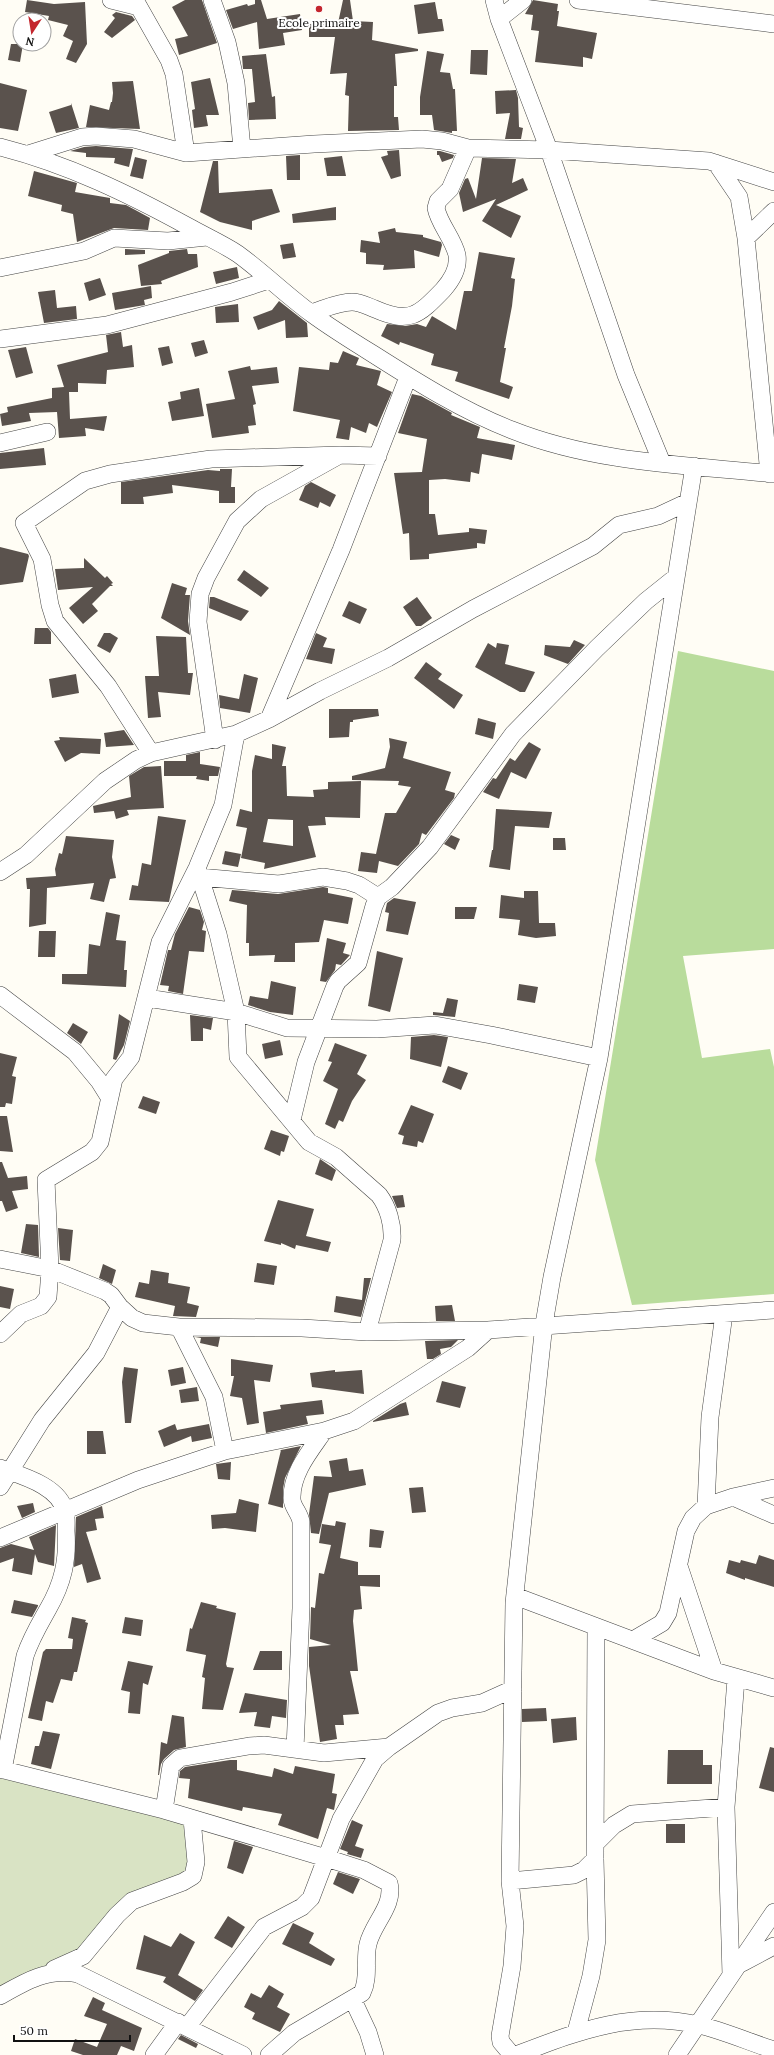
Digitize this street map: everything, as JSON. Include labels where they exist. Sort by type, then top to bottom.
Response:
[{"type":"street","points":[[111,0],[137,4],[169,60],[174,74],[186,153]]},
{"type":"street","points":[[212,0],[227,42],[236,83],[242,149]]},
{"type":"street","points":[[494,0],[499,19],[549,150],[626,375],[662,462]]},
{"type":"street","points":[[499,19],[523,0]]},
{"type":"street","points":[[578,0],[774,24]]},
{"type":"street","points":[[28,154],[82,137],[96,136],[134,139],[186,153],[422,139],[442,141],[468,148],[549,150],[716,163],[774,182]]},
{"type":"street","points":[[0,147],[28,154],[84,174],[154,207],[237,254],[311,313],[408,377],[448,399],[511,430],[564,448],[616,457],[772,474],[746,238],[739,197],[716,163]]},
{"type":"street","points":[[311,313],[340,303],[354,302],[391,316],[411,316],[428,306],[448,285],[456,267],[456,254],[436,208],[438,201],[450,189],[468,148]]},
{"type":"street","points":[[746,238],[774,211]]},
{"type":"street","points":[[0,268],[84,251],[114,238],[168,241],[207,237]]},
{"type":"street","points":[[0,339],[121,322],[232,292],[269,280]]},
{"type":"street","points":[[269,719],[378,456],[408,377]]},
{"type":"street","points":[[0,443],[47,432]]},
{"type":"street","points":[[150,754],[108,686],[55,621],[50,605],[42,559],[24,524],[85,481],[110,474],[211,459],[340,455],[378,456]]},
{"type":"street","points":[[214,740],[198,622],[200,594],[206,578],[237,520],[261,499],[340,455]]},
{"type":"street","points":[[501,2051],[500,2030],[509,1988],[515,1926],[510,1881],[515,1596],[544,1324],[552,1276],[599,1058],[694,466]]},
{"type":"street","points":[[0,872],[26,855],[120,769],[150,754],[236,734],[269,719],[320,691],[388,658],[473,609],[593,546],[619,525],[658,516],[688,502]]},
{"type":"street","points":[[292,1120],[303,1072],[338,981],[358,963],[374,906],[378,897],[392,887],[430,847],[485,770],[523,722],[646,601],[676,577]]},
{"type":"street","points":[[0,1334],[21,1314],[40,1306],[48,1297],[50,1269],[46,1180],[97,1148],[103,1135],[109,1097],[114,1080],[131,1057],[160,942],[198,873],[223,805],[236,734]]},
{"type":"street","points":[[198,873],[279,884],[314,878],[328,878],[359,885],[378,897]]},
{"type":"street","points":[[198,873],[218,934],[236,1012],[238,1057],[309,1142],[336,1157],[379,1195],[390,1219],[392,1240],[367,1332]]},
{"type":"street","points":[[0,995],[75,1052],[99,1081],[109,1097]]},
{"type":"street","points":[[147,998],[236,1012],[286,1028],[377,1029],[435,1025],[491,1035],[599,1058]]},
{"type":"street","points":[[0,1260],[50,1269],[111,1294],[120,1307],[132,1318],[143,1323],[179,1327],[302,1328],[367,1332],[488,1330],[544,1324],[774,1310]]},
{"type":"street","points":[[0,1487],[6,1470],[42,1420],[96,1353],[120,1307]]},
{"type":"street","points":[[706,1506],[710,1417],[724,1314]]},
{"type":"street","points":[[179,1327],[214,1397],[225,1451]]},
{"type":"street","points":[[0,1538],[65,1512],[138,1480],[225,1451],[324,1431],[354,1421],[468,1348],[488,1330]]},
{"type":"street","points":[[295,1749],[301,1608],[301,1522],[300,1516],[292,1500],[293,1491],[301,1466],[324,1431]]},
{"type":"street","points":[[6,1470],[54,1493],[60,1499],[65,1512],[67,1554],[64,1571],[49,1609],[30,1641],[1,1770],[164,1810],[326,1858],[380,1877],[390,1883],[391,1888],[387,1904],[368,1944],[366,1985],[362,1993],[353,2000],[294,2033],[270,2055]]},
{"type":"street","points":[[633,1640],[662,1623],[668,1613],[686,1531],[693,1518],[706,1506],[733,1497],[774,1488]]},
{"type":"street","points":[[733,1497],[774,1516]]},
{"type":"street","points":[[679,1566],[714,1671]]},
{"type":"street","points":[[515,1596],[736,1679],[774,1688]]},
{"type":"street","points":[[576,2032],[591,1976],[597,1940],[595,1851],[596,1627]]},
{"type":"street","points":[[735,1969],[726,1807],[736,1679]]},
{"type":"street","points":[[154,2055],[182,2025],[264,1927],[302,1906],[311,1898],[335,1833],[350,1801],[371,1765],[389,1747],[445,1710],[482,1703],[513,1689]]},
{"type":"street","points":[[164,1810],[172,1766],[180,1758],[249,1746],[264,1745],[324,1753],[389,1747]]},
{"type":"street","points":[[510,1881],[579,1874],[614,1825],[632,1814],[726,1807]]},
{"type":"street","points":[[0,1996],[83,1956],[117,1915],[132,1901],[183,1882],[193,1876],[196,1862],[192,1819]]},
{"type":"street","points":[[677,2055],[699,2025],[774,1912]]},
{"type":"street","points":[[735,1969],[774,1946]]},
{"type":"street","points":[[44,1974],[56,1972],[78,1974],[243,2055]]},
{"type":"street","points":[[353,2000],[368,2032],[375,2055]]},
{"type":"street","points":[[516,2055],[576,2032],[622,2021],[642,2020],[699,2025],[774,2050]]},
{"type":"green space","points":[[678,651],[774,671],[774,949],[683,956],[702,1058],[770,1049],[774,1067],[774,1294],[632,1305],[595,1160]]},
{"type":"green space","points":[[0,1768],[187,1818],[191,1877],[119,1909],[88,1948],[0,1997]]},
{"type":"building","points":[[27,0],[54,4],[85,2],[87,44],[76,63],[66,59],[73,41],[63,36],[68,25],[52,21],[52,12],[25,12]]},
{"type":"building","points":[[185,0],[202,0],[217,43],[179,55],[175,39],[188,36],[172,7]]},
{"type":"building","points":[[255,0],[261,0],[267,19],[300,14],[302,30],[283,33],[285,45],[259,49],[257,22],[233,29],[226,10],[247,4],[248,6],[255,4]]},
{"type":"building","points":[[343,0],[350,0],[353,21],[373,22],[372,40],[418,49],[418,51],[395,54],[397,86],[394,86],[394,117],[398,117],[399,130],[348,131],[349,96],[345,95],[347,73],[330,74],[335,37],[309,37],[309,24],[338,23]]},
{"type":"building","points":[[533,0],[558,4],[557,11],[559,11],[557,26],[597,33],[592,59],[583,57],[583,67],[535,62],[539,31],[531,30],[533,15],[525,14]]},
{"type":"building","points":[[435,2],[438,19],[442,19],[444,31],[418,34],[414,5]]},
{"type":"building","points":[[116,12],[132,16],[135,20],[112,38],[104,32],[115,18],[112,15]]},
{"type":"building","points":[[12,44],[12,52],[22,52],[20,62],[8,60]]},
{"type":"building","points":[[471,50],[488,50],[487,75],[470,74]]},
{"type":"building","points":[[427,51],[444,54],[440,72],[450,73],[453,89],[455,89],[457,131],[452,131],[452,133],[434,130],[432,115],[420,115],[420,97]]},
{"type":"building","points":[[266,54],[272,97],[275,96],[276,119],[249,120],[248,103],[255,102],[252,69],[243,69],[242,56]]},
{"type":"building","points":[[210,78],[219,115],[206,115],[208,126],[194,128],[192,110],[195,109],[191,82]]},
{"type":"building","points":[[133,81],[140,129],[86,127],[90,105],[109,110],[113,93],[112,82]]},
{"type":"building","points":[[0,83],[27,90],[18,131],[0,128]]},
{"type":"building","points":[[516,90],[518,98],[519,127],[523,128],[521,139],[505,139],[510,113],[496,114],[495,91]]},
{"type":"building","points":[[71,103],[79,128],[56,133],[49,112],[71,105]]},
{"type":"building","points":[[96,146],[133,149],[129,167],[114,163],[115,158],[86,157],[86,153],[70,151],[84,147]]},
{"type":"building","points":[[399,150],[401,176],[391,179],[381,157],[388,155],[387,151]]},
{"type":"building","points":[[437,151],[454,155],[453,158],[442,162],[439,155],[437,155]]},
{"type":"building","points":[[300,155],[300,180],[287,180],[286,156]]},
{"type":"building","points":[[342,156],[346,176],[327,176],[324,158]]},
{"type":"building","points":[[135,157],[147,160],[143,179],[130,176]]},
{"type":"building","points":[[482,158],[516,159],[512,183],[523,178],[528,190],[496,205],[521,216],[511,238],[482,221],[496,199],[463,212],[459,193],[465,179],[468,178],[476,199]]},
{"type":"building","points":[[213,161],[218,161],[219,193],[272,189],[280,212],[252,221],[252,230],[220,222],[200,212]]},
{"type":"building","points":[[34,171],[77,183],[75,192],[110,198],[110,203],[126,205],[150,218],[148,230],[114,228],[77,242],[73,214],[61,211],[62,205],[28,196]]},
{"type":"building","points":[[336,207],[336,220],[293,223],[292,214]]},
{"type":"building","points":[[395,228],[396,232],[423,235],[423,237],[441,242],[442,245],[439,257],[414,250],[415,268],[383,270],[384,265],[366,264],[366,253],[360,252],[361,240],[380,243],[378,232]]},
{"type":"building","points":[[293,243],[296,257],[283,259],[280,245]]},
{"type":"building","points":[[125,249],[145,250],[145,254],[125,255]]},
{"type":"building","points":[[187,249],[188,254],[197,254],[198,267],[161,281],[162,284],[141,286],[138,265],[169,253],[169,251]]},
{"type":"building","points":[[479,252],[515,258],[511,278],[515,279],[512,306],[504,348],[506,348],[500,382],[513,387],[509,399],[455,381],[458,372],[431,365],[434,354],[400,342],[399,345],[381,336],[387,324],[405,326],[417,324],[426,327],[432,316],[456,330],[464,291],[472,291]]},
{"type":"building","points":[[237,267],[239,278],[216,284],[213,272]]},
{"type":"building","points":[[100,278],[106,295],[89,301],[84,283]]},
{"type":"building","points":[[151,286],[152,298],[144,300],[145,305],[115,310],[112,293]]},
{"type":"building","points":[[55,290],[57,308],[76,306],[77,319],[44,323],[38,292]]},
{"type":"building","points":[[279,301],[307,323],[308,337],[286,338],[285,320],[258,330],[253,317],[272,310]]},
{"type":"building","points":[[238,304],[239,322],[216,323],[215,307]]},
{"type":"building","points":[[121,332],[123,347],[132,345],[134,367],[107,370],[106,384],[78,383],[78,392],[69,392],[70,419],[107,416],[104,431],[85,428],[86,436],[59,438],[57,412],[29,413],[31,421],[2,426],[0,414],[8,412],[7,407],[52,398],[52,388],[64,387],[57,365],[108,352],[106,335]]},
{"type":"building","points":[[204,340],[208,353],[195,357],[191,343]]},
{"type":"building","points":[[169,346],[173,363],[162,366],[158,348]]},
{"type":"building","points":[[26,347],[33,373],[16,378],[8,350]]},
{"type":"building","points":[[343,351],[359,358],[356,365],[381,371],[377,385],[392,392],[377,427],[369,423],[366,433],[351,427],[349,440],[336,438],[340,420],[293,411],[299,367],[329,370],[330,362],[338,363]]},
{"type":"building","points":[[250,366],[251,370],[277,367],[279,383],[252,386],[256,404],[253,405],[256,425],[248,426],[249,433],[212,438],[206,404],[235,399],[228,371]]},
{"type":"building","points":[[199,388],[204,416],[172,421],[168,402],[181,399],[180,392]]},
{"type":"building","points":[[412,394],[421,396],[452,413],[451,415],[480,427],[477,438],[515,445],[512,460],[482,454],[479,474],[471,472],[470,482],[445,479],[429,480],[429,514],[435,514],[438,535],[469,532],[469,528],[487,530],[485,544],[477,543],[477,548],[429,554],[429,559],[410,560],[409,533],[403,534],[394,473],[422,472],[427,439],[398,433]]},
{"type":"building","points":[[44,448],[46,465],[0,469],[0,453]]},
{"type":"building","points":[[220,469],[232,469],[231,487],[235,487],[235,503],[219,503],[219,491],[172,485],[173,493],[143,497],[144,504],[121,504],[121,482],[208,470],[220,471]]},
{"type":"building","points":[[311,482],[336,495],[330,507],[320,502],[318,508],[299,500],[305,486]]},
{"type":"building","points":[[0,547],[28,554],[29,556],[23,582],[0,585]]},
{"type":"building","points":[[84,558],[105,578],[107,576],[113,583],[111,584],[113,586],[110,586],[92,604],[98,611],[83,624],[69,608],[93,587],[58,590],[55,569],[84,568]]},
{"type":"building","points":[[244,570],[269,588],[261,597],[237,580]]},
{"type":"building","points":[[172,583],[187,588],[185,595],[190,595],[188,621],[190,635],[161,618]]},
{"type":"building","points":[[210,597],[214,597],[249,611],[241,621],[209,608]]},
{"type":"building","points":[[417,597],[432,618],[421,626],[416,626],[403,607]]},
{"type":"building","points":[[349,601],[367,609],[360,624],[342,616]]},
{"type":"building","points":[[35,628],[48,628],[51,632],[51,644],[34,644]]},
{"type":"building","points":[[104,633],[110,633],[118,638],[110,653],[97,646]]},
{"type":"building","points":[[316,633],[327,638],[323,647],[335,649],[332,664],[306,659]]},
{"type":"building","points":[[156,636],[186,637],[188,673],[193,673],[190,695],[158,692],[161,717],[148,718],[145,676],[159,676]]},
{"type":"building","points":[[574,640],[585,645],[568,664],[544,655],[545,645],[570,647]]},
{"type":"building","points":[[488,643],[496,648],[497,643],[509,645],[505,664],[535,672],[525,692],[520,692],[475,667]]},
{"type":"building","points":[[426,662],[442,674],[438,679],[463,695],[454,709],[414,678]]},
{"type":"building","points":[[76,674],[79,693],[52,698],[49,679]]},
{"type":"building","points":[[244,674],[258,678],[250,713],[220,708],[219,695],[239,699]]},
{"type":"building","points":[[329,709],[378,709],[379,716],[353,720],[353,722],[350,722],[349,737],[329,738]]},
{"type":"building","points":[[478,718],[496,723],[493,739],[475,734]]},
{"type":"building","points":[[124,730],[134,745],[106,747],[104,733]]},
{"type":"building","points":[[59,737],[101,739],[100,754],[81,753],[65,762],[54,741],[60,740]]},
{"type":"building","points":[[389,738],[407,742],[403,758],[451,772],[445,790],[455,793],[454,798],[426,835],[422,833],[419,844],[398,866],[379,861],[377,873],[358,871],[361,852],[376,854],[385,813],[396,813],[411,787],[398,785],[399,781],[352,780],[352,776],[385,768],[390,747]]},
{"type":"building","points":[[529,742],[541,749],[526,779],[511,772],[499,799],[483,792],[493,778],[496,779],[510,758],[515,761]]},
{"type":"building","points":[[272,744],[286,747],[282,766],[286,766],[287,796],[314,797],[313,790],[328,789],[328,782],[361,781],[360,818],[325,817],[326,825],[308,826],[316,857],[264,869],[265,863],[241,858],[247,828],[236,826],[240,809],[252,812],[252,771],[255,755],[272,759]],"holes":[[[268,819],[293,820],[293,846],[263,842]]]},
{"type":"building","points":[[200,752],[200,764],[220,767],[218,776],[209,776],[209,781],[196,779],[197,776],[164,776],[164,761],[186,761],[186,755]]},
{"type":"building","points":[[161,766],[164,808],[127,810],[129,815],[116,819],[114,811],[94,813],[93,806],[131,797],[129,776],[144,767]]},
{"type":"building","points":[[496,809],[552,812],[549,828],[515,826],[510,870],[489,867],[493,850]]},
{"type":"building","points":[[158,816],[186,820],[169,902],[129,900],[132,885],[138,886],[142,863],[151,865]]},
{"type":"building","points":[[451,835],[460,839],[455,850],[444,844]]},
{"type":"building","points":[[66,836],[114,840],[112,857],[116,878],[110,879],[104,902],[90,899],[94,883],[47,888],[46,924],[29,927],[30,889],[27,889],[26,878],[56,876],[55,869],[59,853],[62,854]]},
{"type":"building","points":[[553,838],[565,838],[566,850],[553,850]]},
{"type":"building","points":[[225,851],[241,854],[238,867],[222,864]]},
{"type":"building","points":[[323,887],[328,888],[328,893],[353,898],[348,924],[324,920],[319,942],[295,943],[295,962],[274,962],[275,955],[249,956],[249,943],[246,943],[247,905],[229,901],[232,890],[278,894]]},
{"type":"building","points":[[524,891],[538,891],[539,923],[555,923],[556,936],[536,938],[518,935],[520,920],[499,918],[501,895],[524,898]]},
{"type":"building","points":[[394,898],[416,902],[408,935],[386,931],[389,913],[385,912],[387,903]]},
{"type":"building","points":[[189,907],[200,910],[204,922],[202,930],[206,931],[204,952],[189,951],[183,994],[168,991],[169,986],[160,985],[168,950],[171,950],[175,934]]},
{"type":"building","points":[[455,907],[477,907],[474,919],[455,919]]},
{"type":"building","points":[[106,912],[120,915],[116,940],[126,941],[124,970],[127,970],[126,987],[62,984],[62,974],[87,974],[89,944],[100,946]]},
{"type":"building","points":[[39,931],[56,931],[55,957],[38,957]]},
{"type":"building","points":[[327,938],[346,943],[343,953],[350,955],[341,965],[336,964],[335,970],[326,982],[320,981]]},
{"type":"building","points":[[377,951],[403,958],[390,1012],[368,1006]]},
{"type":"building","points":[[271,981],[296,987],[293,1015],[270,1012],[248,1005],[250,996],[268,999]]},
{"type":"building","points":[[519,984],[538,987],[535,1003],[517,1000]]},
{"type":"building","points":[[447,998],[458,1000],[455,1017],[433,1015],[433,1012],[443,1013]]},
{"type":"building","points":[[119,1014],[130,1021],[124,1045],[116,1060],[113,1059]]},
{"type":"building","points":[[190,1015],[213,1018],[211,1030],[203,1028],[203,1041],[191,1041]]},
{"type":"building","points":[[73,1023],[88,1032],[81,1044],[67,1033]]},
{"type":"building","points":[[434,1035],[448,1037],[441,1067],[410,1059],[411,1037]]},
{"type":"building","points":[[280,1040],[283,1055],[265,1059],[262,1044]]},
{"type":"building","points":[[335,1043],[367,1055],[357,1074],[366,1080],[352,1101],[343,1122],[339,1120],[335,1129],[325,1124],[338,1089],[323,1081],[332,1062],[328,1061]]},
{"type":"building","points":[[0,1053],[17,1057],[12,1076],[16,1077],[12,1104],[6,1103],[5,1107],[0,1107]]},
{"type":"building","points":[[448,1066],[468,1073],[461,1090],[442,1082]]},
{"type":"building","points":[[143,1096],[160,1102],[156,1114],[138,1108]]},
{"type":"building","points":[[411,1105],[434,1114],[423,1143],[418,1141],[417,1147],[402,1144],[404,1136],[398,1134]]},
{"type":"building","points":[[0,1116],[7,1116],[13,1152],[0,1151]]},
{"type":"building","points":[[271,1130],[289,1136],[284,1152],[281,1151],[280,1156],[264,1149]]},
{"type":"building","points":[[320,1159],[336,1170],[332,1181],[315,1174]]},
{"type":"building","points":[[0,1162],[2,1162],[8,1178],[27,1176],[28,1189],[12,1191],[18,1208],[6,1212],[2,1201],[0,1201]]},
{"type":"building","points":[[403,1195],[405,1207],[397,1208],[392,1196]]},
{"type":"building","points":[[278,1200],[314,1209],[306,1236],[331,1242],[328,1252],[296,1245],[295,1249],[281,1243],[281,1245],[264,1241]]},
{"type":"building","points":[[26,1224],[38,1225],[39,1257],[21,1253]]},
{"type":"building","points":[[58,1228],[73,1230],[70,1261],[60,1260]]},
{"type":"building","points":[[257,1263],[277,1266],[274,1285],[254,1282]]},
{"type":"building","points":[[103,1264],[116,1270],[112,1284],[99,1278]]},
{"type":"building","points":[[151,1270],[169,1273],[168,1283],[190,1287],[187,1303],[199,1306],[196,1317],[173,1316],[175,1306],[135,1297],[139,1282],[149,1284]]},
{"type":"building","points":[[364,1278],[371,1278],[361,1317],[334,1312],[336,1296],[362,1300]]},
{"type":"building","points":[[0,1286],[14,1289],[10,1309],[0,1307]]},
{"type":"building","points":[[452,1305],[455,1321],[436,1321],[435,1306]]},
{"type":"building","points":[[195,1337],[220,1337],[218,1347],[200,1343],[201,1338]]},
{"type":"building","points":[[458,1340],[451,1347],[440,1349],[441,1354],[433,1359],[427,1359],[425,1341]]},
{"type":"building","points":[[231,1359],[273,1365],[270,1382],[254,1380],[259,1423],[247,1425],[242,1398],[230,1396],[234,1376],[231,1376]]},
{"type":"building","points":[[124,1367],[138,1369],[131,1423],[125,1423],[122,1382]]},
{"type":"building","points":[[183,1367],[186,1383],[171,1386],[168,1370]]},
{"type":"building","points":[[335,1370],[335,1372],[362,1370],[364,1394],[312,1387],[310,1373]]},
{"type":"building","points":[[442,1381],[466,1387],[460,1408],[436,1402]]},
{"type":"building","points":[[197,1387],[199,1401],[181,1403],[179,1390]]},
{"type":"building","points":[[322,1400],[324,1414],[306,1416],[308,1424],[266,1433],[263,1412],[281,1409],[280,1405]]},
{"type":"building","points":[[406,1402],[409,1415],[373,1422],[400,1404]]},
{"type":"building","points":[[175,1424],[177,1430],[209,1424],[212,1438],[192,1442],[191,1436],[164,1447],[158,1431]]},
{"type":"building","points":[[87,1431],[103,1431],[106,1454],[87,1454]]},
{"type":"building","points":[[301,1446],[285,1478],[283,1489],[283,1508],[268,1504],[281,1450]]},
{"type":"building","points":[[347,1458],[349,1471],[363,1469],[366,1485],[329,1493],[319,1534],[311,1533],[309,1514],[314,1476],[332,1477],[329,1461]]},
{"type":"building","points":[[231,1462],[230,1480],[218,1479],[216,1464]]},
{"type":"building","points":[[423,1487],[426,1512],[412,1513],[409,1488]]},
{"type":"building","points":[[239,1499],[259,1504],[256,1532],[225,1528],[212,1529],[211,1515],[236,1513]]},
{"type":"building","points":[[33,1503],[35,1512],[22,1518],[17,1506]]},
{"type":"building","points":[[102,1506],[104,1518],[95,1519],[97,1530],[86,1532],[101,1579],[87,1583],[82,1564],[74,1567],[76,1517]]},
{"type":"building","points":[[336,1521],[346,1523],[340,1558],[358,1562],[358,1575],[380,1575],[380,1587],[360,1586],[362,1609],[354,1610],[353,1621],[358,1671],[350,1671],[359,1714],[343,1715],[344,1725],[335,1725],[337,1739],[320,1742],[309,1666],[309,1647],[331,1645],[310,1639],[311,1607],[315,1608],[319,1573],[324,1574],[331,1545],[319,1543],[322,1524],[335,1526]]},
{"type":"building","points":[[56,1525],[54,1566],[38,1562],[35,1554],[32,1575],[12,1571],[14,1558],[0,1563],[0,1548],[11,1544],[34,1550],[29,1537]]},
{"type":"building","points":[[370,1529],[384,1531],[381,1548],[369,1547]]},
{"type":"building","points":[[759,1555],[774,1560],[774,1587],[745,1578],[745,1580],[726,1573],[729,1560],[740,1563],[741,1560],[756,1564]]},
{"type":"building","points":[[14,1600],[38,1605],[32,1617],[11,1613]]},
{"type":"building","points":[[201,1602],[217,1606],[216,1608],[236,1613],[226,1664],[227,1667],[234,1668],[223,1710],[202,1709],[205,1678],[202,1677],[206,1655],[186,1651],[190,1628],[192,1629]]},
{"type":"building","points":[[72,1617],[86,1620],[85,1622],[88,1623],[77,1672],[74,1672],[72,1681],[61,1679],[53,1703],[46,1701],[42,1721],[28,1718],[43,1652],[46,1649],[72,1649],[73,1639],[68,1638]]},
{"type":"building","points":[[125,1617],[143,1620],[141,1636],[122,1633]]},
{"type":"building","points":[[260,1651],[282,1651],[282,1670],[253,1670]]},
{"type":"building","points":[[128,1661],[153,1666],[148,1685],[143,1683],[140,1714],[128,1713],[130,1692],[121,1690]]},
{"type":"building","points":[[245,1693],[287,1700],[286,1718],[272,1716],[270,1728],[254,1726],[257,1712],[239,1713]]},
{"type":"building","points":[[546,1708],[547,1721],[522,1722],[522,1709]]},
{"type":"building","points":[[172,1715],[184,1717],[186,1747],[174,1750],[164,1759],[158,1775],[161,1742],[167,1744]]},
{"type":"building","points":[[576,1717],[577,1740],[553,1743],[551,1719]]},
{"type":"building","points":[[43,1731],[60,1734],[51,1769],[31,1764],[35,1746],[39,1746]]},
{"type":"building","points":[[770,1747],[774,1748],[774,1792],[759,1788]]},
{"type":"building","points":[[668,1750],[703,1750],[703,1765],[712,1765],[712,1784],[667,1784]]},
{"type":"building","points":[[237,1760],[237,1770],[272,1777],[274,1768],[293,1774],[295,1766],[335,1774],[332,1793],[337,1794],[334,1810],[327,1808],[318,1839],[278,1825],[282,1814],[243,1807],[242,1811],[188,1798],[190,1779],[179,1778],[180,1771],[185,1767]]},
{"type":"building","points":[[352,1820],[363,1825],[355,1846],[364,1849],[361,1858],[347,1854],[348,1852],[340,1849]]},
{"type":"building","points":[[666,1824],[685,1824],[685,1843],[666,1843]]},
{"type":"building","points":[[234,1841],[253,1847],[243,1874],[227,1868]]},
{"type":"building","points":[[338,1872],[360,1879],[353,1894],[333,1884]]},
{"type":"building","points":[[228,1916],[245,1927],[232,1948],[214,1938]]},
{"type":"building","points":[[293,1923],[314,1933],[309,1943],[335,1959],[331,1966],[282,1944]]},
{"type":"building","points":[[180,1933],[195,1942],[178,1975],[203,1990],[195,2001],[163,1982],[166,1977],[136,1969],[144,1935],[171,1947]]},
{"type":"building","points":[[269,1985],[284,1994],[277,2007],[290,2014],[280,2032],[252,2019],[255,2013],[244,2007],[251,1993],[261,1998]]},
{"type":"building","points":[[93,1997],[105,2003],[102,2010],[142,2028],[134,2051],[121,2046],[117,2055],[83,2055],[71,2051],[75,2039],[97,2047],[107,2024],[84,2016]]},
{"type":"building","points":[[181,2035],[198,2044],[196,2048],[178,2039]]},
{"type":"place","name":"Ecole primaire","points":[[319,9]]}]
